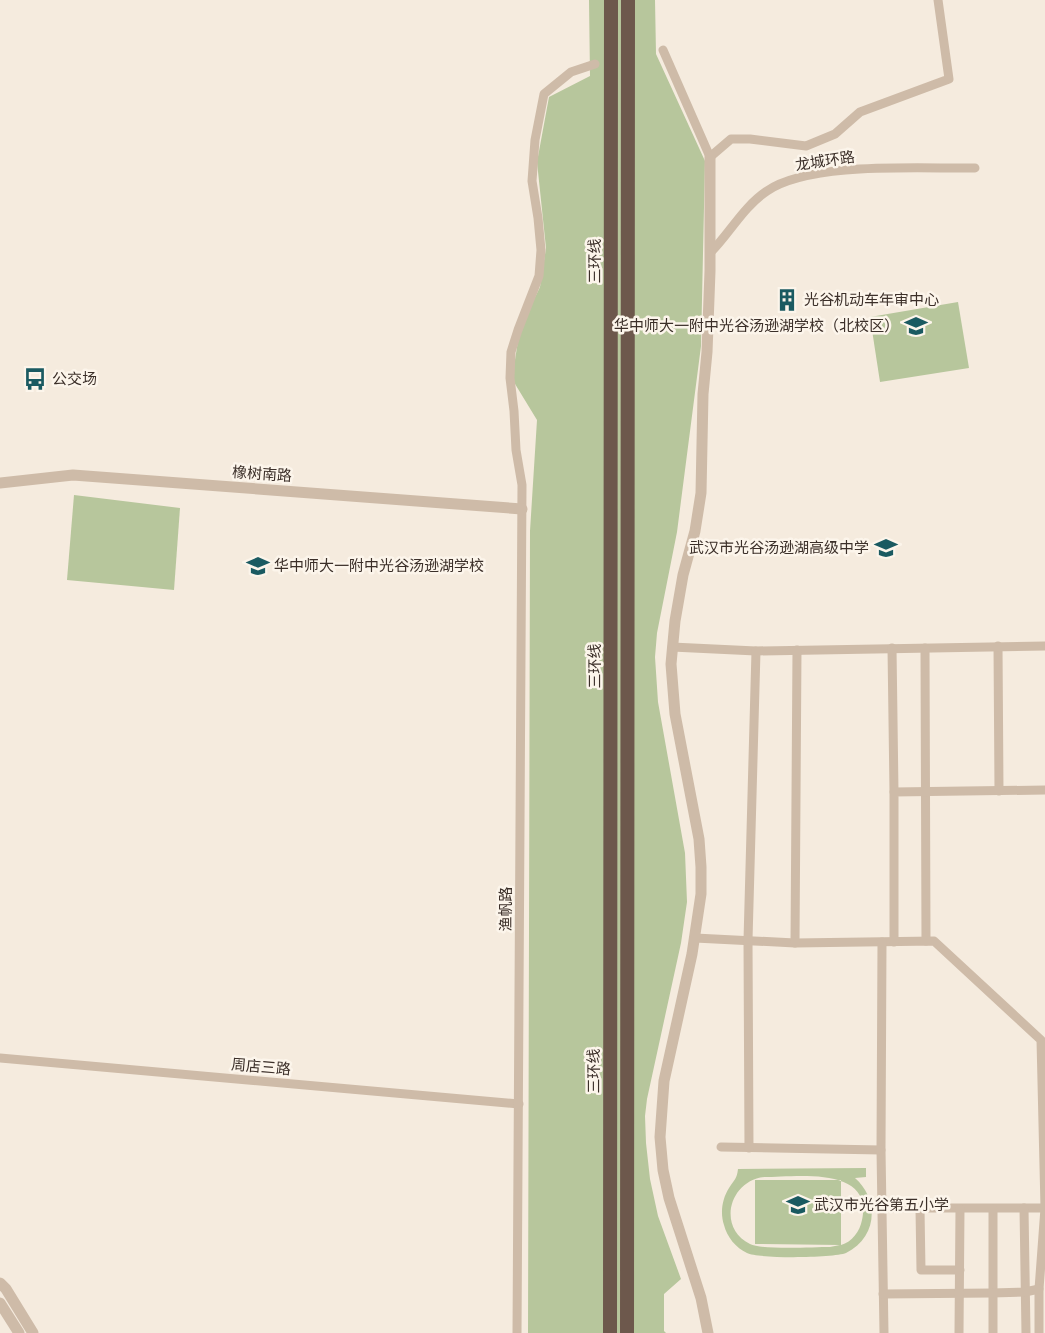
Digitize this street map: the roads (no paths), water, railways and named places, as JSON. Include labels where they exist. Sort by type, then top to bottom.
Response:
[{"type":"highway","name":"三环线","points":[[610,1333],[611,0]]},
{"type":"highway","points":[[627,1333],[628,0]]},
{"type":"street","points":[[710,157],[731,139],[750,138],[806,146],[835,134],[860,112],[949,79],[938,0]]},
{"type":"street","points":[[663,50],[710,157],[708,335],[703,394],[700,500],[693,543],[683,576],[672,647],[672,681],[675,714],[700,855],[700,894],[695,938],[664,1081],[660,1137],[662,1163],[669,1198],[701,1298],[708,1333]]},
{"type":"street","name":"渔帆路","points":[[517,1333],[522,485],[516,450],[510,378],[511,352],[539,276],[541,250],[532,181],[536,132],[544,94],[571,72],[595,64]]},
{"type":"street","name":"龙城环路","points":[[710,253],[723,240],[736,221],[759,197],[778,184],[797,177],[861,169],[975,168]]},
{"type":"street","name":"橡树南路","points":[[0,483],[73,476],[522,508]]},
{"type":"street","points":[[998,646],[999,791]]},
{"type":"street","points":[[672,647],[756,651],[1045,646]]},
{"type":"street","points":[[892,648],[894,942]]},
{"type":"street","points":[[925,648],[926,941]]},
{"type":"street","points":[[795,942],[797,650]]},
{"type":"street","points":[[748,1148],[748,940],[756,651]]},
{"type":"street","points":[[894,792],[1045,790]]},
{"type":"street","points":[[695,938],[795,942],[934,941],[1043,1040],[1045,1208],[1039,1290],[1039,1333]]},
{"type":"street","points":[[882,942],[881,1150],[884,1333]]},
{"type":"street","name":"周店三路","points":[[0,1058],[519,1104]]},
{"type":"street","points":[[722,1148],[881,1150]]},
{"type":"street","points":[[883,1208],[1045,1208]]},
{"type":"street","points":[[1024,1208],[1026,1333]]},
{"type":"street","points":[[920,1209],[921,1270],[960,1270]]},
{"type":"street","points":[[959,1333],[960,1209]]},
{"type":"street","points":[[993,1209],[993,1333]]},
{"type":"street","points":[[0,1283],[6,1289],[33,1333]]},
{"type":"street","points":[[883,1294],[959,1294],[1039,1290]]},
{"type":"street","points":[[0,1303],[19,1333]]},
{"type":"place","name":"光谷机动车年审中心","points":[[787,300]]},
{"type":"place","name":"华中师大一附中光谷汤逊湖学校（北校区）","points":[[916,326]]},
{"type":"place","name":"公交场","points":[[35,379]]},
{"type":"place","name":"武汉市光谷汤逊湖高级中学","points":[[886,548]]},
{"type":"place","name":"华中师大一附中光谷汤逊湖学校","points":[[258,566]]},
{"type":"place","name":"武汉市光谷第五小学","points":[[798,1205]]}]
